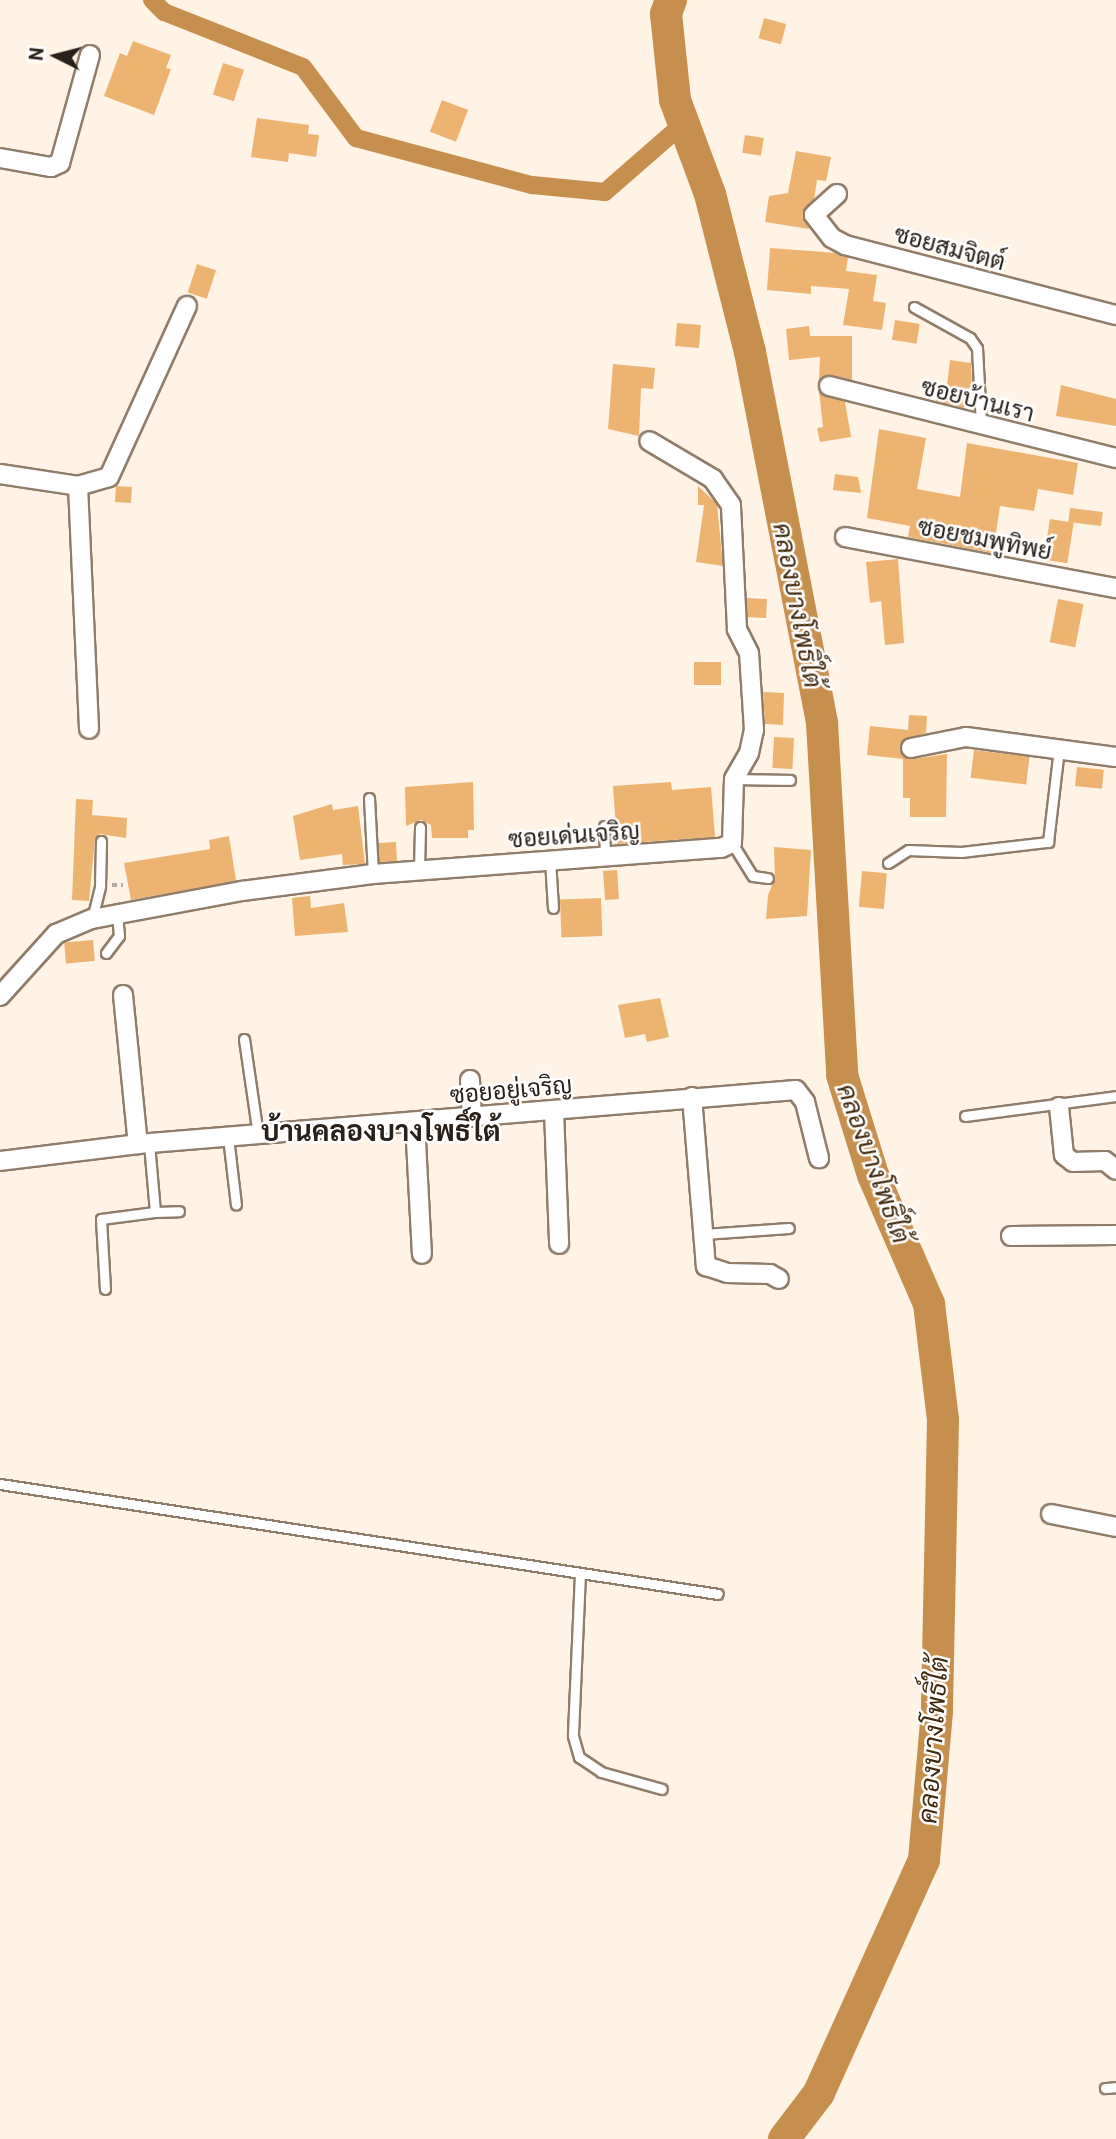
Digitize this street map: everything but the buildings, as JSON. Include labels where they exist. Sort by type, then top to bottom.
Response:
[{"type":"street","points":[[0,160],[51,167],[60,163],[90,55]]},
{"type":"street","name":"ซอยสมจิตต์","points":[[837,194],[814,215],[832,238],[845,245],[1116,315]]},
{"type":"street","points":[[0,474],[79,486],[109,477],[187,306]]},
{"type":"street","name":"ซอยบ้านเรา","points":[[829,386],[1116,458]]},
{"type":"street","points":[[649,441],[713,479],[731,505],[737,629],[748,653],[754,730],[749,753],[734,779],[732,843]]},
{"type":"street","points":[[79,486],[89,729]]},
{"type":"street","name":"ซอยชมพูทิพย์","points":[[845,537],[1116,588]]},
{"type":"street","points":[[911,748],[966,737],[1116,757]]},
{"type":"street","name":"ซอยเด่นเจริญ","points":[[0,996],[56,934],[92,919],[242,891],[373,874],[721,848],[732,843]]},
{"type":"street","points":[[123,995],[143,1144]]},
{"type":"street","points":[[470,1080],[472,1117]]},
{"type":"street","name":"ซอยอยู่เจริญ","points":[[0,1161],[143,1144],[796,1090],[806,1102],[819,1158]]},
{"type":"street","points":[[692,1097],[706,1266],[713,1271],[762,1272],[779,1279]]},
{"type":"street","points":[[1059,1107],[1064,1155],[1073,1162],[1105,1161],[1116,1170]]},
{"type":"street","points":[[554,1111],[559,1244]]},
{"type":"street","points":[[415,1122],[422,1254]]},
{"type":"street","points":[[1011,1236],[1116,1235]]},
{"type":"street","points":[[1051,1514],[1116,1527]]},
{"type":"lane","points":[[914,307],[970,338],[977,348],[981,425]]},
{"type":"lane","points":[[888,863],[908,850],[961,852],[1048,842],[1059,748]]},
{"type":"lane","points":[[734,779],[790,780]]},
{"type":"lane","points":[[369,798],[373,874]]},
{"type":"lane","points":[[604,826],[605,856]]},
{"type":"lane","points":[[418,869],[420,827]]},
{"type":"lane","points":[[92,919],[100,886],[101,841]]},
{"type":"lane","points":[[732,843],[753,876],[768,877]]},
{"type":"lane","points":[[550,860],[553,908]]},
{"type":"lane","points":[[106,953],[119,936],[117,914]]},
{"type":"lane","points":[[244,1039],[258,1135]]},
{"type":"lane","points":[[965,1116],[1059,1107],[1116,1096]]},
{"type":"lane","points":[[228,1137],[236,1205]]},
{"type":"lane","points":[[143,1144],[155,1212]]},
{"type":"lane","points":[[105,1289],[101,1219],[179,1211]]},
{"type":"lane","points":[[704,1234],[789,1228]]},
{"type":"lane","points":[[0,1484],[718,1594]]},
{"type":"lane","points":[[580,1573],[573,1736],[579,1756],[601,1772],[662,1789]]},
{"type":"lane","points":[[1105,2088],[1116,2087]]},
{"type":"waterway","points":[[152,0],[164,12],[303,67],[356,138],[532,185],[605,192],[684,123]]},
{"type":"waterway","name":"คลองบางโพธิ์ใต้","points":[[671,0],[666,14],[675,100],[710,194],[750,352],[822,723],[842,1075],[873,1175],[929,1304],[943,1420],[937,1711],[924,1860],[819,2093],[784,2139]]},
{"type":"district","name":"บ้านคลองบางโพธิ์ใต้","points":[[381,1129]]}]
